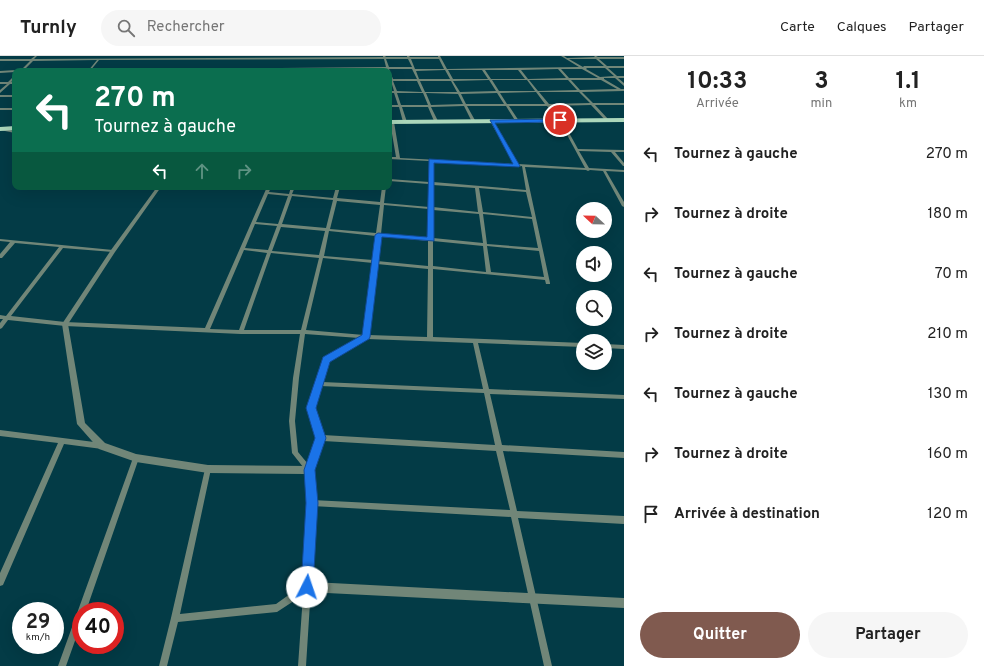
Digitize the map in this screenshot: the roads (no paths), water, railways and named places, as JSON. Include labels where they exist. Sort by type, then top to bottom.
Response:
[{"type":"main road","points":[[392,122],[624,120]]},
{"type":"main road","points":[[0,129],[12,128]]},
{"type":"street","points":[[24,68],[36,56]]},
{"type":"street","points":[[91,68],[100,56]]},
{"type":"street","points":[[154,68],[161,56]]},
{"type":"street","points":[[562,56],[623,91]]},
{"type":"street","points":[[0,60],[98,60],[227,57],[440,57],[474,122]]},
{"type":"street","points":[[224,68],[227,57]]},
{"type":"street","points":[[289,68],[290,57]]},
{"type":"street","points":[[314,57],[315,68]]},
{"type":"street","points":[[337,57],[338,68]]},
{"type":"street","points":[[360,57],[362,68]]},
{"type":"street","points":[[384,57],[388,68]]},
{"type":"street","points":[[408,57],[436,121]]},
{"type":"street","points":[[595,57],[624,85]]},
{"type":"street","points":[[566,58],[623,57]]},
{"type":"street","points":[[392,68],[446,70],[624,67]]},
{"type":"street","points":[[483,69],[517,121]]},
{"type":"street","points":[[519,69],[560,120],[588,170]]},
{"type":"street","points":[[559,69],[607,120]]},
{"type":"street","points":[[0,72],[12,72]]},
{"type":"street","points":[[392,80],[452,81],[624,77]]},
{"type":"street","points":[[0,92],[12,80]]},
{"type":"street","points":[[392,82],[405,122]]},
{"type":"street","points":[[0,83],[9,83]]},
{"type":"street","points":[[392,92],[458,93],[623,91]]},
{"type":"street","points":[[0,96],[12,96]]},
{"type":"street","points":[[392,106],[624,104]]},
{"type":"street","points":[[0,109],[12,109]]},
{"type":"street","points":[[492,121],[517,166]]},
{"type":"street","points":[[0,129],[12,131]]},
{"type":"street","points":[[392,131],[398,159]]},
{"type":"street","points":[[576,150],[624,151]]},
{"type":"street","points":[[612,151],[624,165]]},
{"type":"street","points":[[392,158],[624,171]]},
{"type":"street","points":[[430,339],[431,161]]},
{"type":"street","points":[[243,249],[548,281],[523,166]]},
{"type":"street","points":[[604,170],[624,206]]},
{"type":"street","points":[[392,180],[528,191]]},
{"type":"street","points":[[477,187],[489,274]]},
{"type":"street","points":[[102,446],[81,424],[65,324],[113,250],[158,190]]},
{"type":"street","points":[[207,330],[268,190]]},
{"type":"street","points":[[241,332],[292,190]]},
{"type":"street","points":[[309,470],[295,453],[292,421],[296,378],[303,332],[337,190]]},
{"type":"street","points":[[366,337],[384,190]]},
{"type":"street","points":[[267,193],[534,218]]},
{"type":"street","points":[[254,223],[541,250]]},
{"type":"street","points":[[0,240],[113,250]]},
{"type":"street","points":[[0,257],[14,241]]},
{"type":"street","points":[[0,327],[62,246]]},
{"type":"street","points":[[0,317],[65,324],[241,332],[303,332],[366,337],[576,345]]},
{"type":"street","points":[[302,666],[312,503],[309,470],[320,438],[311,408],[326,360],[366,337]]},
{"type":"street","points":[[475,341],[548,666]]},
{"type":"street","points":[[612,346],[624,347]]},
{"type":"street","points":[[318,384],[624,397]]},
{"type":"street","points":[[0,433],[102,446],[136,458],[208,470],[309,470]]},
{"type":"street","points":[[320,438],[624,455]]},
{"type":"street","points":[[0,582],[62,441]]},
{"type":"street","points":[[85,602],[136,458]]},
{"type":"street","points":[[163,666],[208,470]]},
{"type":"street","points":[[312,503],[624,520]]},
{"type":"street","points":[[175,618],[277,608],[307,587],[624,603]]},
{"type":"street","points":[[62,666],[72,638]]}]
